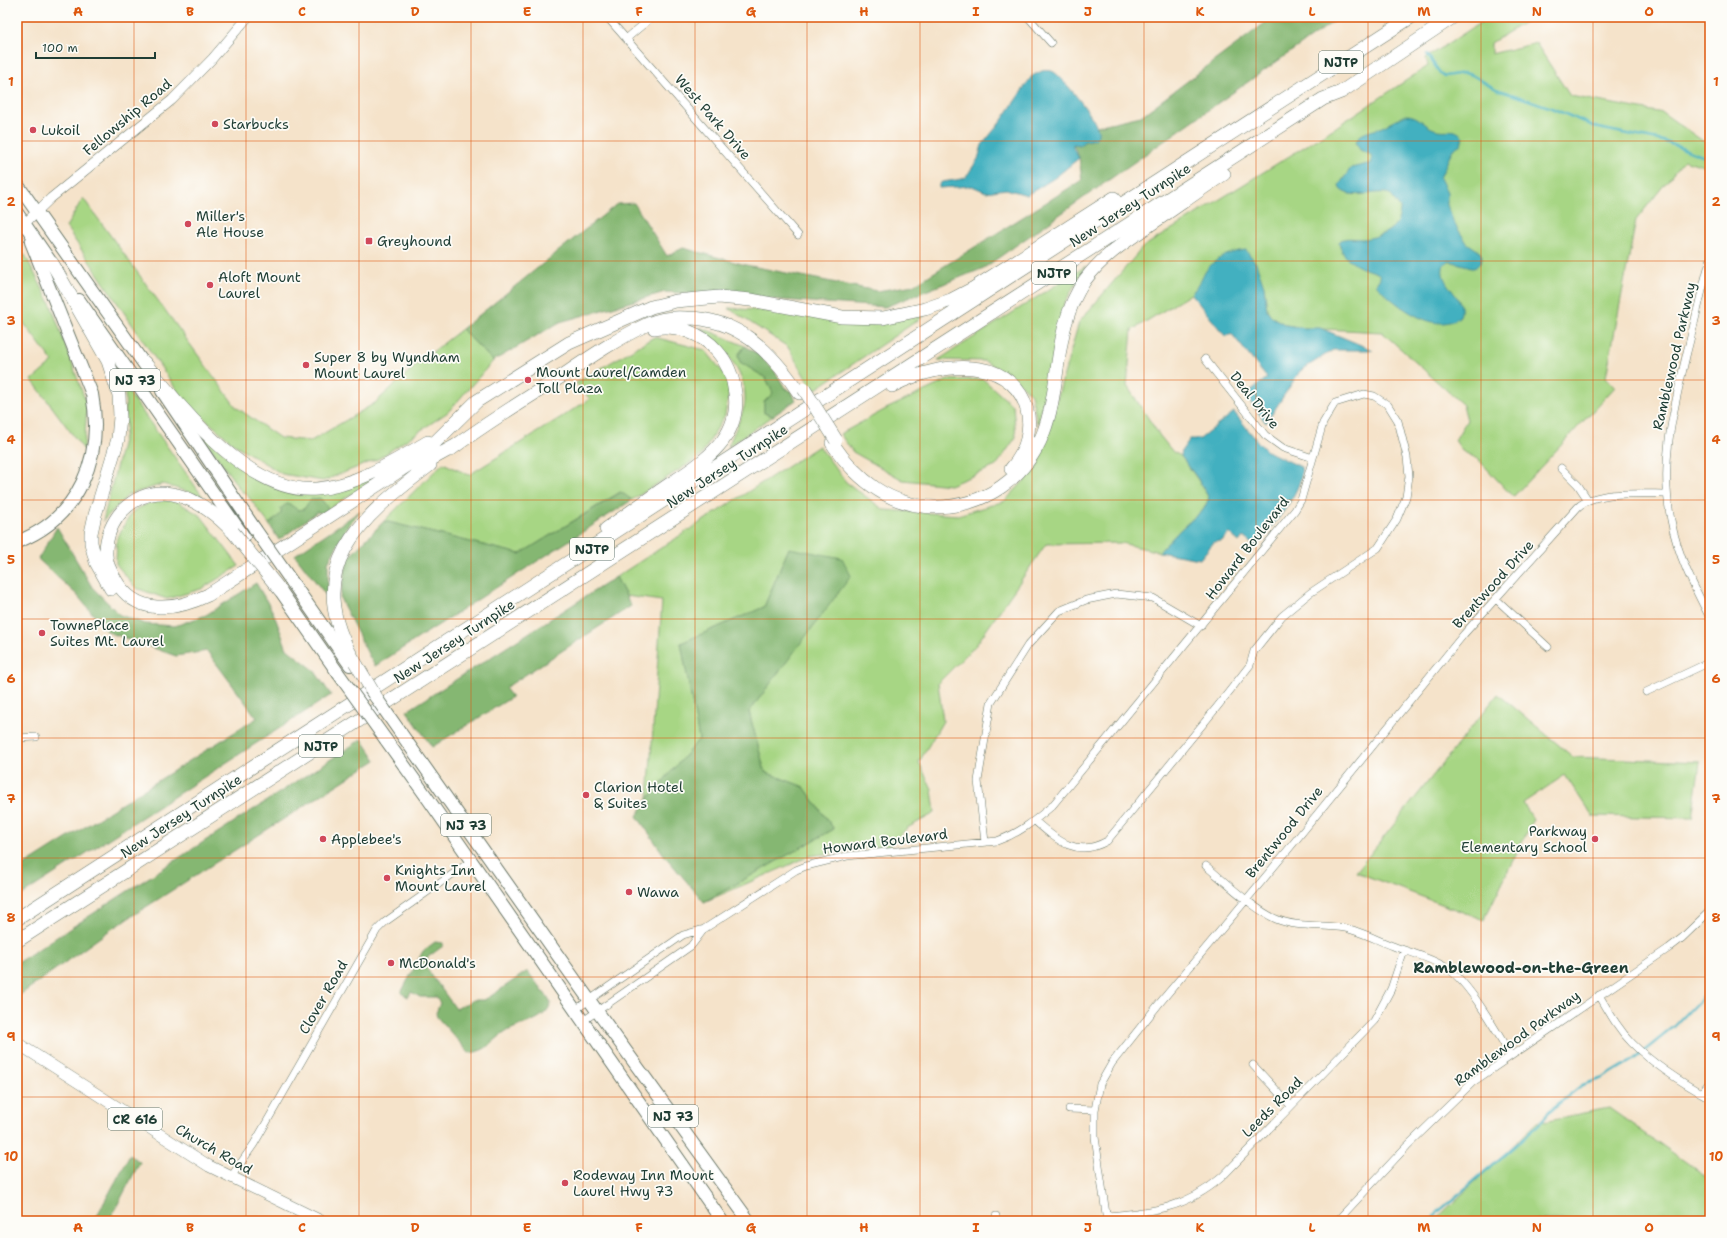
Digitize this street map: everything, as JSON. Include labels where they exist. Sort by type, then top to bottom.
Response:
[{"type":"highway","name":"New Jersey Turnpike","points":[[17,919],[1411,17]]},
{"type":"highway","name":"New Jersey Turnpike","points":[[17,941],[1323,99],[1341,92],[1453,17]]},
{"type":"highway","points":[[613,323],[676,310],[702,311],[727,317],[749,327],[768,342],[784,360],[801,391],[849,467],[865,482],[884,494],[904,502],[937,507],[960,504],[979,498],[1003,486],[1030,460],[1044,432],[1050,414],[1068,314],[1078,290],[1093,270],[1118,247],[1328,103],[1341,92]]},
{"type":"highway","points":[[280,590],[239,534],[208,509],[192,500],[172,494],[153,494],[132,503],[116,519],[107,542],[106,556],[116,582],[133,599],[149,606],[169,608],[188,604],[208,595],[419,458],[477,401],[569,343],[651,307],[704,298],[751,300],[856,318],[897,316],[925,309],[951,300],[974,288],[1200,143],[1271,107]]},
{"type":"highway","name":"NJ 73","points":[[17,184],[144,362],[173,408],[292,582],[353,664]]},
{"type":"highway","name":"NJ 73","points":[[17,213],[21,227],[52,263],[239,534]]},
{"type":"highway","points":[[17,542],[48,524],[70,502],[81,485],[90,466],[95,436],[95,417],[92,394],[21,227]]},
{"type":"highway","points":[[52,263],[101,347],[117,384],[120,405],[119,428],[94,519],[91,543],[100,571],[110,589],[124,603],[142,613],[152,616],[171,616],[198,609],[423,463],[457,445]]},
{"type":"highway","points":[[376,697],[353,664],[335,610],[334,579],[343,550],[354,532],[380,505],[457,445],[594,355],[648,324],[670,318],[702,318],[723,323],[752,338],[769,353],[801,391]]},
{"type":"highway","points":[[543,580],[590,540],[711,455],[728,435],[734,420],[736,396],[733,380],[726,363],[710,344],[691,333],[667,327],[649,329],[626,337]]},
{"type":"highway","points":[[144,362],[178,404],[218,443],[259,475],[288,488],[318,489],[350,481],[416,449],[449,430]]},
{"type":"highway","points":[[768,458],[786,453],[862,403],[894,385],[915,376],[938,370],[970,368],[996,373],[1016,389],[1025,402],[1029,418],[1026,446],[1022,455],[1010,470],[983,488],[952,498],[914,497],[884,485],[855,463],[834,442]]},
{"type":"highway","name":"NJ 73","points":[[280,590],[722,1221]]},
{"type":"highway","name":"NJ 73","points":[[376,697],[589,1001],[749,1221]]},
{"type":"main road","name":"Church Road","points":[[17,1043],[177,1146],[231,1177],[321,1221]]},
{"type":"street","name":"Fellowship Road","points":[[21,227],[37,211],[172,100],[207,64],[248,17]]},
{"type":"street","name":"West Park Drive","points":[[607,17],[798,235]]},
{"type":"street","points":[[626,39],[652,17]]},
{"type":"street","points":[[1028,17],[1050,43]]},
{"type":"street","name":"Ramblewood Parkway","points":[[1710,260],[1671,420],[1666,470],[1667,494],[1675,538],[1694,585],[1710,618]]},
{"type":"street","name":"Deal Drive","points":[[1205,359],[1265,435],[1283,448],[1313,458]]},
{"type":"street","name":"Howard Boulevard","points":[[575,1010],[682,935],[704,929],[796,870],[818,862],[847,856],[997,841],[1014,835],[1035,821],[1052,806],[1296,510],[1301,500],[1323,423],[1335,404],[1364,394],[1374,396],[1388,405],[1398,421],[1403,436],[1409,476],[1406,497],[1397,519],[1378,548],[1310,593],[1282,616],[1254,651],[1250,665],[1241,677],[1107,841],[1096,847],[1081,849],[1054,838],[1035,821]]},
{"type":"street","points":[[1561,468],[1578,485],[1588,500],[1611,495],[1667,494]]},
{"type":"street","name":"Brentwood Drive","points":[[1106,1219],[1096,1145],[1095,1110],[1100,1084],[1112,1063],[1464,634],[1578,507],[1588,500]]},
{"type":"street","points":[[985,842],[978,781],[991,704],[1028,645],[1059,611],[1086,600],[1116,594],[1153,598],[1201,626]]},
{"type":"street","points":[[1496,599],[1548,647]]},
{"type":"street","points":[[1646,692],[1710,662]]},
{"type":"street","points":[[17,738],[36,737]]},
{"type":"street","name":"Clover Road","points":[[231,1177],[254,1144],[377,930],[385,922],[471,861]]},
{"type":"street","points":[[1206,866],[1268,915],[1282,921],[1291,924],[1347,928],[1440,964],[1456,976],[1488,1017],[1511,1056]]},
{"type":"street","name":"Ramblewood Parkway","points":[[1337,1221],[1372,1183],[1462,1092],[1598,995],[1682,938],[1710,911]]},
{"type":"street","name":"Howard Boulevard","points":[[583,1021],[691,946],[704,929]]},
{"type":"street","name":"Leeds Road","points":[[1106,1219],[1167,1208],[1186,1202],[1205,1192],[1222,1177],[1376,1017],[1391,989],[1404,950]]},
{"type":"street","points":[[1598,995],[1619,1028],[1632,1043],[1667,1071],[1710,1098]]},
{"type":"street","points":[[1254,1065],[1291,1106]]},
{"type":"street","points":[[1701,1093],[1710,1082]]},
{"type":"street","points":[[1069,1109],[1095,1110]]},
{"type":"green space","points":[[1273,17],[1344,17],[1333,22],[984,268],[885,307],[665,292],[560,322],[493,361],[462,329],[617,204],[634,203],[667,256],[683,248],[746,265],[877,291],[914,285],[1082,180],[1079,157],[1073,144],[1095,139],[1097,126],[1141,116]]},
{"type":"green space","points":[[1489,17],[1533,17],[1491,43],[1491,54],[1536,43],[1570,96],[1663,113],[1710,146],[1710,168],[1684,160],[1636,220],[1606,377],[1615,387],[1513,497],[1478,459],[1462,451],[1455,440],[1467,420],[1463,405],[1382,332],[1304,328],[1286,325],[1272,317],[1267,310],[1264,286],[1202,279],[1199,286],[1191,294],[1132,330],[1127,386],[1160,436],[1173,452],[1181,456],[1198,480],[1209,498],[1204,509],[1181,529],[1159,552],[1121,543],[1046,544],[976,645],[938,683],[943,721],[919,762],[932,790],[935,813],[907,828],[891,845],[810,856],[704,902],[834,829],[804,787],[765,772],[749,712],[851,575],[789,548],[764,607],[681,643],[699,739],[648,799],[662,601],[626,596],[616,577],[819,446],[846,482],[884,510],[958,515],[1005,501],[1038,466],[1079,322],[1143,247],[1336,127],[1428,66],[1426,58]]},
{"type":"green space","points":[[83,198],[236,407],[280,438],[311,441],[375,403],[417,364],[462,329],[493,361],[448,412],[378,459],[323,481],[282,474],[234,444],[184,401],[66,227]]},
{"type":"green space","points":[[25,255],[51,305],[87,405],[84,450],[32,380],[53,362],[20,318],[17,320],[17,256]]},
{"type":"green space","points":[[1086,266],[1064,304],[1038,426],[1031,394],[1009,374],[984,361],[938,360]]},
{"type":"green space","points":[[728,308],[777,312],[852,322],[924,316],[813,391],[788,347]]},
{"type":"green space","points":[[700,327],[745,346],[738,355],[740,362],[766,378],[773,393],[764,402],[764,413],[773,416],[728,447],[743,411],[745,401],[742,379],[737,369],[724,351]]},
{"type":"green space","points":[[654,337],[705,350],[731,382],[725,415],[701,456],[632,500],[620,492],[520,554],[384,521],[443,463],[469,475],[590,399],[576,383]]},
{"type":"green space","points":[[745,346],[759,355],[774,370],[785,388],[791,391],[796,400],[773,416],[764,413],[764,402],[773,393],[766,378],[740,362],[738,355]]},
{"type":"green space","points":[[983,379],[1013,406],[1016,437],[996,466],[950,485],[903,480],[853,452],[840,434],[886,409],[948,380]]},
{"type":"green space","points":[[125,387],[203,497],[163,484],[128,495],[103,521],[126,428]]},
{"type":"green space","points":[[200,433],[258,480],[278,489],[302,494],[386,471],[329,509],[311,499],[304,509],[281,514],[269,524],[245,492],[242,492]]},
{"type":"green space","points":[[621,492],[632,500],[375,666],[340,598],[348,558],[384,521],[520,554]]},
{"type":"green space","points":[[320,498],[329,509],[322,513],[317,512],[279,540],[269,524],[281,514],[281,508],[288,503],[298,510],[304,509],[311,499]]},
{"type":"green space","points":[[154,500],[175,500],[201,516],[239,566],[201,589],[167,599],[136,588],[116,564],[117,538],[132,512]]},
{"type":"green space","points":[[360,511],[347,527],[328,563],[328,598],[295,555]]},
{"type":"green space","points":[[57,527],[92,587],[120,615],[145,624],[175,626],[206,615],[256,583],[273,612],[287,649],[314,670],[331,695],[17,898],[17,870],[257,718],[207,651],[176,656],[108,632],[77,595],[38,559]]},
{"type":"green space","points":[[789,548],[842,558],[851,576],[749,712],[765,772],[804,787],[834,829],[704,902],[664,855],[637,816],[648,799],[699,739],[681,643],[764,607]]},
{"type":"green space","points":[[616,577],[631,606],[505,688],[512,697],[432,747],[407,711]]},
{"type":"green space","points":[[1498,694],[1573,757],[1700,762],[1692,818],[1592,816],[1565,775],[1523,803],[1533,819],[1484,920],[1356,872]]},
{"type":"green space","points":[[362,739],[376,760],[110,930],[17,997],[17,963]]},
{"type":"green space","points":[[435,942],[443,943],[443,946],[428,957],[425,963],[427,969],[456,1009],[473,1000],[484,1000],[528,972],[549,999],[551,1003],[548,1009],[538,1018],[501,1035],[486,1048],[469,1053],[437,1017],[436,1013],[440,1003],[436,997],[420,997],[411,992],[408,997],[401,993],[423,951]]},
{"type":"green space","points":[[1609,1108],[1710,1179],[1710,1221],[1434,1221],[1538,1122]]},
{"type":"green space","points":[[130,1155],[140,1162],[109,1221],[94,1221]]},
{"type":"water","points":[[1042,71],[1051,71],[1058,76],[1079,100],[1096,126],[1098,134],[1095,139],[1085,141],[1080,145],[1073,144],[1073,148],[1079,158],[1056,177],[1027,195],[1006,189],[986,192],[972,186],[939,188],[939,184],[942,182],[966,177],[978,159],[982,145],[1002,120],[1032,76]]},
{"type":"water","points":[[1406,115],[1418,118],[1434,129],[1457,132],[1463,137],[1461,144],[1453,149],[1440,178],[1447,192],[1447,205],[1454,223],[1467,243],[1479,251],[1482,256],[1481,262],[1475,268],[1449,261],[1444,264],[1444,278],[1460,302],[1461,309],[1460,316],[1450,322],[1439,323],[1428,321],[1404,308],[1383,292],[1376,284],[1380,278],[1380,275],[1352,262],[1342,252],[1339,243],[1341,240],[1352,238],[1370,238],[1383,234],[1389,231],[1397,221],[1400,208],[1390,194],[1351,194],[1340,189],[1339,185],[1351,168],[1372,163],[1371,155],[1360,150],[1356,143],[1357,139],[1366,132],[1378,129]]},
{"type":"water","points":[[1246,250],[1256,263],[1264,286],[1267,310],[1272,317],[1286,325],[1304,328],[1320,328],[1373,350],[1333,350],[1300,371],[1266,423],[1245,395],[1267,378],[1231,333],[1226,337],[1191,294],[1213,263],[1226,255]]},
{"type":"water","points":[[1234,412],[1267,451],[1301,467],[1301,476],[1298,487],[1277,520],[1255,546],[1243,537],[1239,542],[1229,533],[1222,541],[1214,542],[1200,559],[1159,552],[1181,529],[1204,509],[1209,498],[1198,479],[1181,456],[1182,450],[1190,439],[1200,439]]},
{"type":"waterway","points":[[1427,54],[1440,73],[1445,76],[1464,73],[1472,75],[1496,89],[1549,107],[1598,128],[1663,141],[1710,159]]},
{"type":"waterway","points":[[1431,1221],[1438,1212],[1539,1125],[1548,1112],[1582,1085],[1603,1078],[1633,1060],[1675,1026],[1710,989]]},
{"type":"place","name":"Starbucks","points":[[215,124]]},
{"type":"place","name":"Lukoil","points":[[33,130]]},
{"type":"place","name":"Miller's Ale House","points":[[188,224]]},
{"type":"place","name":"Greyhound","points":[[369,241]]},
{"type":"place","name":"Aloft Mount Laurel","points":[[210,285]]},
{"type":"place","name":"Super 8 by Wyndham Mount Laurel","points":[[306,365]]},
{"type":"place","name":"Mount Laurel/Camden Toll Plaza","points":[[528,380]]},
{"type":"place","name":"TownePlace Suites Mt. Laurel","points":[[42,633]]},
{"type":"place","name":"Clarion Hotel & Suites","points":[[586,795]]},
{"type":"place","name":"Applebee's","points":[[323,839]]},
{"type":"place","name":"Parkway Elementary School","points":[[1595,839]]},
{"type":"place","name":"Knights Inn Mount Laurel","points":[[387,878]]},
{"type":"place","name":"Wawa","points":[[629,892]]},
{"type":"place","name":"McDonald's","points":[[391,963]]},
{"type":"place","name":"Rodeway Inn Mount Laurel Hwy 73","points":[[565,1183]]},
{"type":"district","name":"Ramblewood-on-the-Green","points":[[1521,968]]}]
